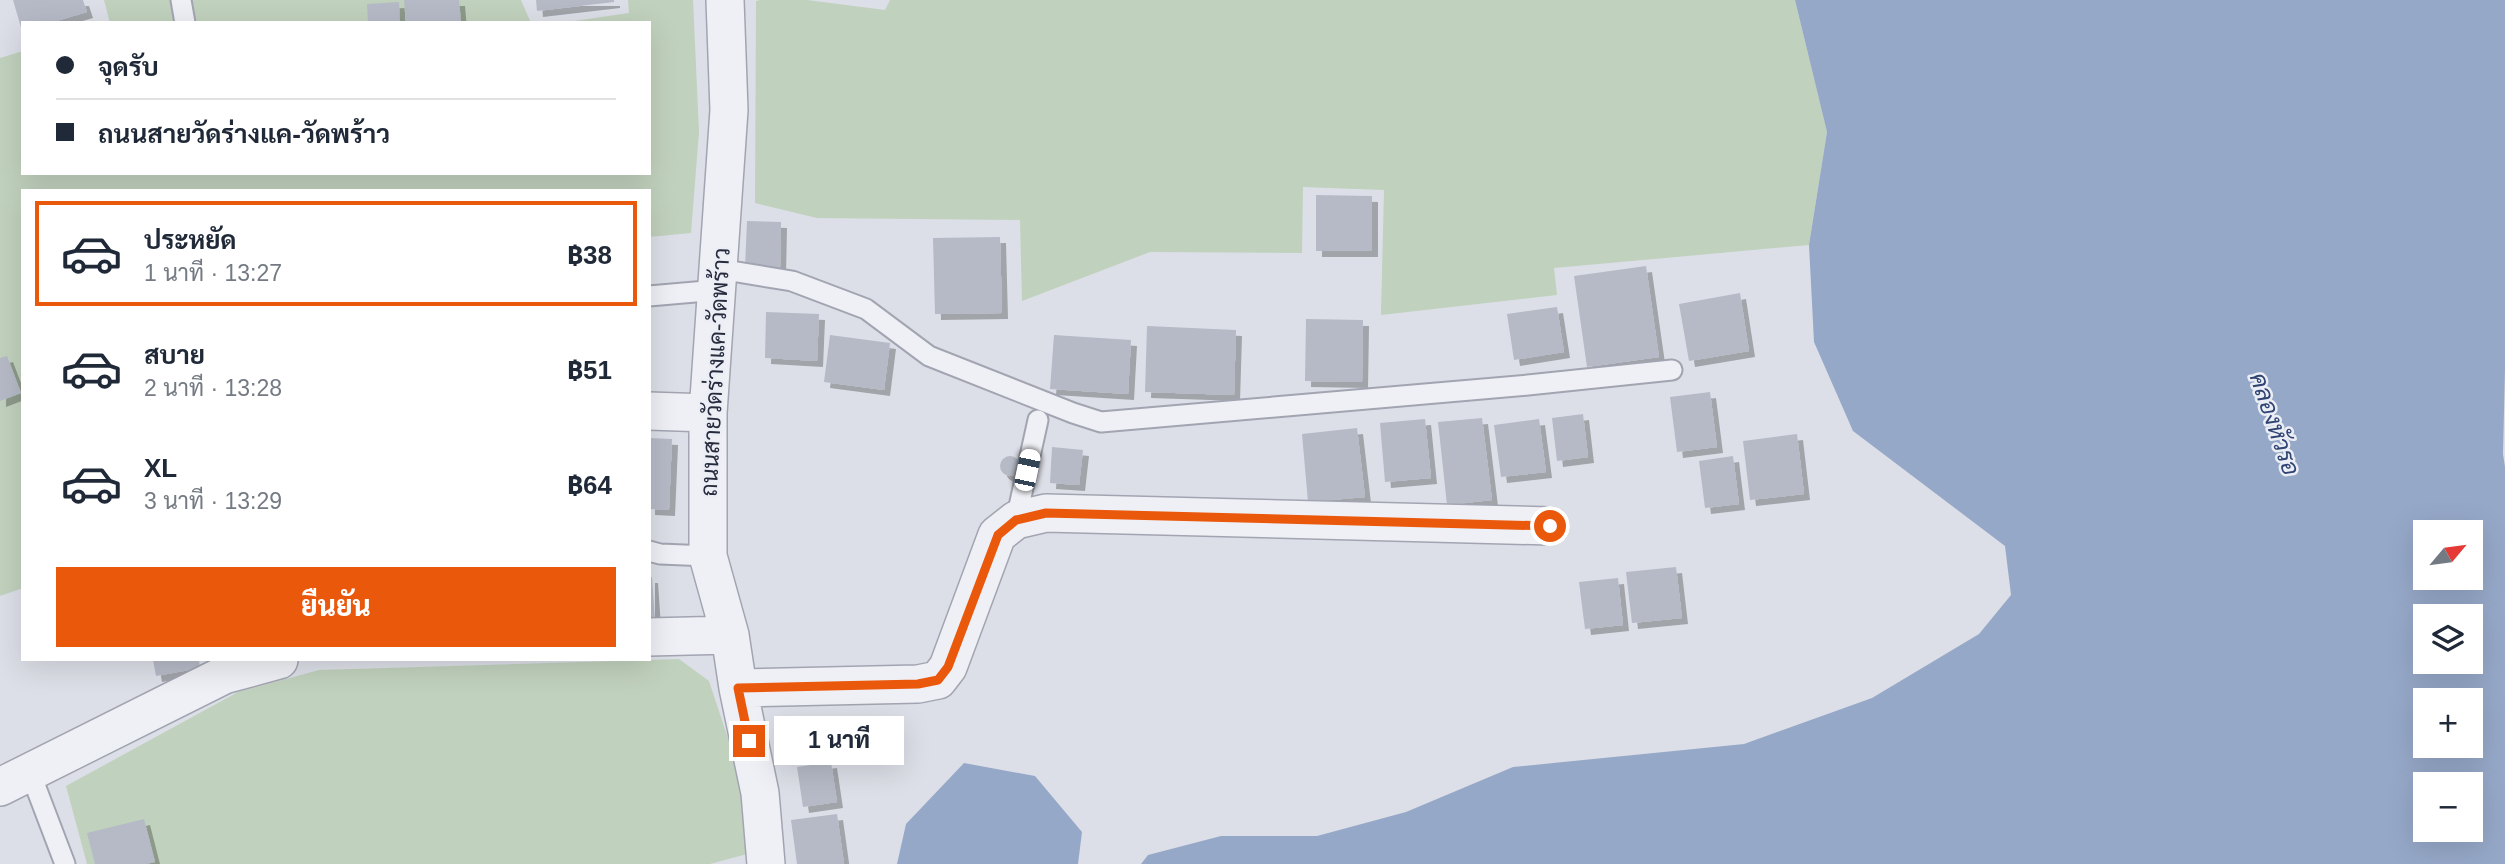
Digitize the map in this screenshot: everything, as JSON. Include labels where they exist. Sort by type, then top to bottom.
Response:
[{"type":"street","name":"ถนนสายวัดร่างแค-วัดพร้าว","points":[[725,0],[729,110],[708,413],[708,556],[730,635],[738,688],[761,793],[766,864]]},
{"type":"street","points":[[651,411],[708,413]]},
{"type":"street","points":[[738,688],[918,684],[938,680],[948,667],[998,535],[1016,520],[1046,513],[1550,526]]},
{"type":"street","points":[[651,637],[730,635]]},
{"type":"street","points":[[15,780],[224,675],[275,661]]},
{"type":"lane","points":[[181,0],[186,21]]},
{"type":"lane","points":[[651,296],[718,280],[792,281],[866,309],[929,356],[1101,422],[1672,370]]},
{"type":"lane","points":[[1016,520],[1038,420]]},
{"type":"lane","points":[[651,552],[708,556]]},
{"type":"lane","points":[[15,780],[65,864]]},
{"type":"green space","points":[[104,0],[521,0],[530,21],[109,21]]},
{"type":"green space","points":[[628,0],[693,0],[699,132],[691,233],[651,237],[651,189],[21,189],[21,589],[0,596],[0,58],[21,52],[21,175],[651,175],[651,21],[574,21],[629,13]]},
{"type":"green space","points":[[807,0],[885,10],[890,0],[1795,0],[1827,132],[1809,245],[1554,268],[1557,295],[1381,315],[1384,190],[1303,187],[1302,253],[1150,252],[1022,301],[1020,220],[817,218],[755,203],[756,1]]},
{"type":"green space","points":[[679,659],[709,681],[749,802],[747,854],[710,864],[87,864],[66,786],[238,692],[319,670]]},
{"type":"water","name":"คลองหัวรอ","points":[[1795,0],[2505,0],[2505,864],[1141,864],[1148,855],[1221,836],[1317,836],[1406,812],[1513,767],[1744,744],[1872,698],[1979,634],[2011,595],[2005,546],[1853,431],[1814,342],[1809,245],[1827,132]]},
{"type":"water","points":[[964,763],[1035,776],[1082,832],[1078,864],[897,864],[906,824]]},
{"type":"building","points":[[13,0],[83,0],[87,12],[56,21],[21,21],[21,28]]},
{"type":"building","points":[[404,0],[459,0],[461,21],[406,21]]},
{"type":"building","points":[[536,0],[614,0],[614,2],[537,11]]},
{"type":"building","points":[[399,2],[400,21],[368,21],[367,4]]},
{"type":"building","points":[[1316,195],[1372,196],[1372,251],[1316,251]]},
{"type":"building","points":[[747,221],[781,222],[780,269],[745,268]]},
{"type":"building","points":[[1000,237],[1002,313],[935,314],[933,238]]},
{"type":"building","points":[[1646,266],[1659,357],[1587,367],[1574,276]]},
{"type":"building","points":[[1740,293],[1749,351],[1689,361],[1679,304]]},
{"type":"building","points":[[1557,307],[1564,352],[1514,360],[1507,314]]},
{"type":"building","points":[[766,312],[819,314],[817,361],[765,358]]},
{"type":"building","points":[[1306,319],[1363,320],[1362,382],[1305,381]]},
{"type":"building","points":[[1147,326],[1236,330],[1234,395],[1145,392]]},
{"type":"building","points":[[830,335],[890,343],[884,390],[824,382]]},
{"type":"building","points":[[1054,335],[1131,340],[1128,394],[1050,389]]},
{"type":"building","points":[[7,356],[21,393],[0,401],[0,358]]},
{"type":"building","points":[[1710,392],[1717,447],[1677,452],[1670,397]]},
{"type":"building","points":[[1583,414],[1588,457],[1557,461],[1552,418]]},
{"type":"building","points":[[1482,418],[1492,500],[1447,505],[1438,422]]},
{"type":"building","points":[[1425,419],[1431,478],[1385,482],[1380,423]]},
{"type":"building","points":[[1539,419],[1546,472],[1501,477],[1494,425]]},
{"type":"building","points":[[1357,428],[1365,497],[1308,502],[1302,434]]},
{"type":"building","points":[[1797,434],[1804,494],[1750,500],[1743,441]]},
{"type":"building","points":[[651,438],[672,439],[669,510],[651,509]]},
{"type":"building","points":[[1052,447],[1083,450],[1079,485],[1050,483]]},
{"type":"building","points":[[1010,456],[1017,459],[1020,466],[1017,473],[1010,476],[1003,473],[1000,466],[1003,459]]},
{"type":"building","points":[[1733,456],[1739,504],[1705,508],[1699,461]]},
{"type":"building","points":[[1676,567],[1682,618],[1632,623],[1626,572]]},
{"type":"building","points":[[651,577],[652,577],[655,621],[651,621]]},
{"type":"building","points":[[1618,578],[1623,625],[1585,629],[1579,582]]},
{"type":"building","points":[[153,661],[199,661],[200,668],[156,676]]},
{"type":"building","points":[[818,730],[820,757],[791,759],[789,732]]},
{"type":"building","points":[[831,762],[837,802],[803,807],[797,767]]},
{"type":"building","points":[[837,814],[844,864],[797,864],[791,820]]},
{"type":"building","points":[[144,819],[155,862],[95,864],[87,833]]},
{"type":"route","points":[[749,741],[738,688],[918,684],[938,680],[948,667],[998,535],[1016,520],[1046,513],[1550,526]]}]
